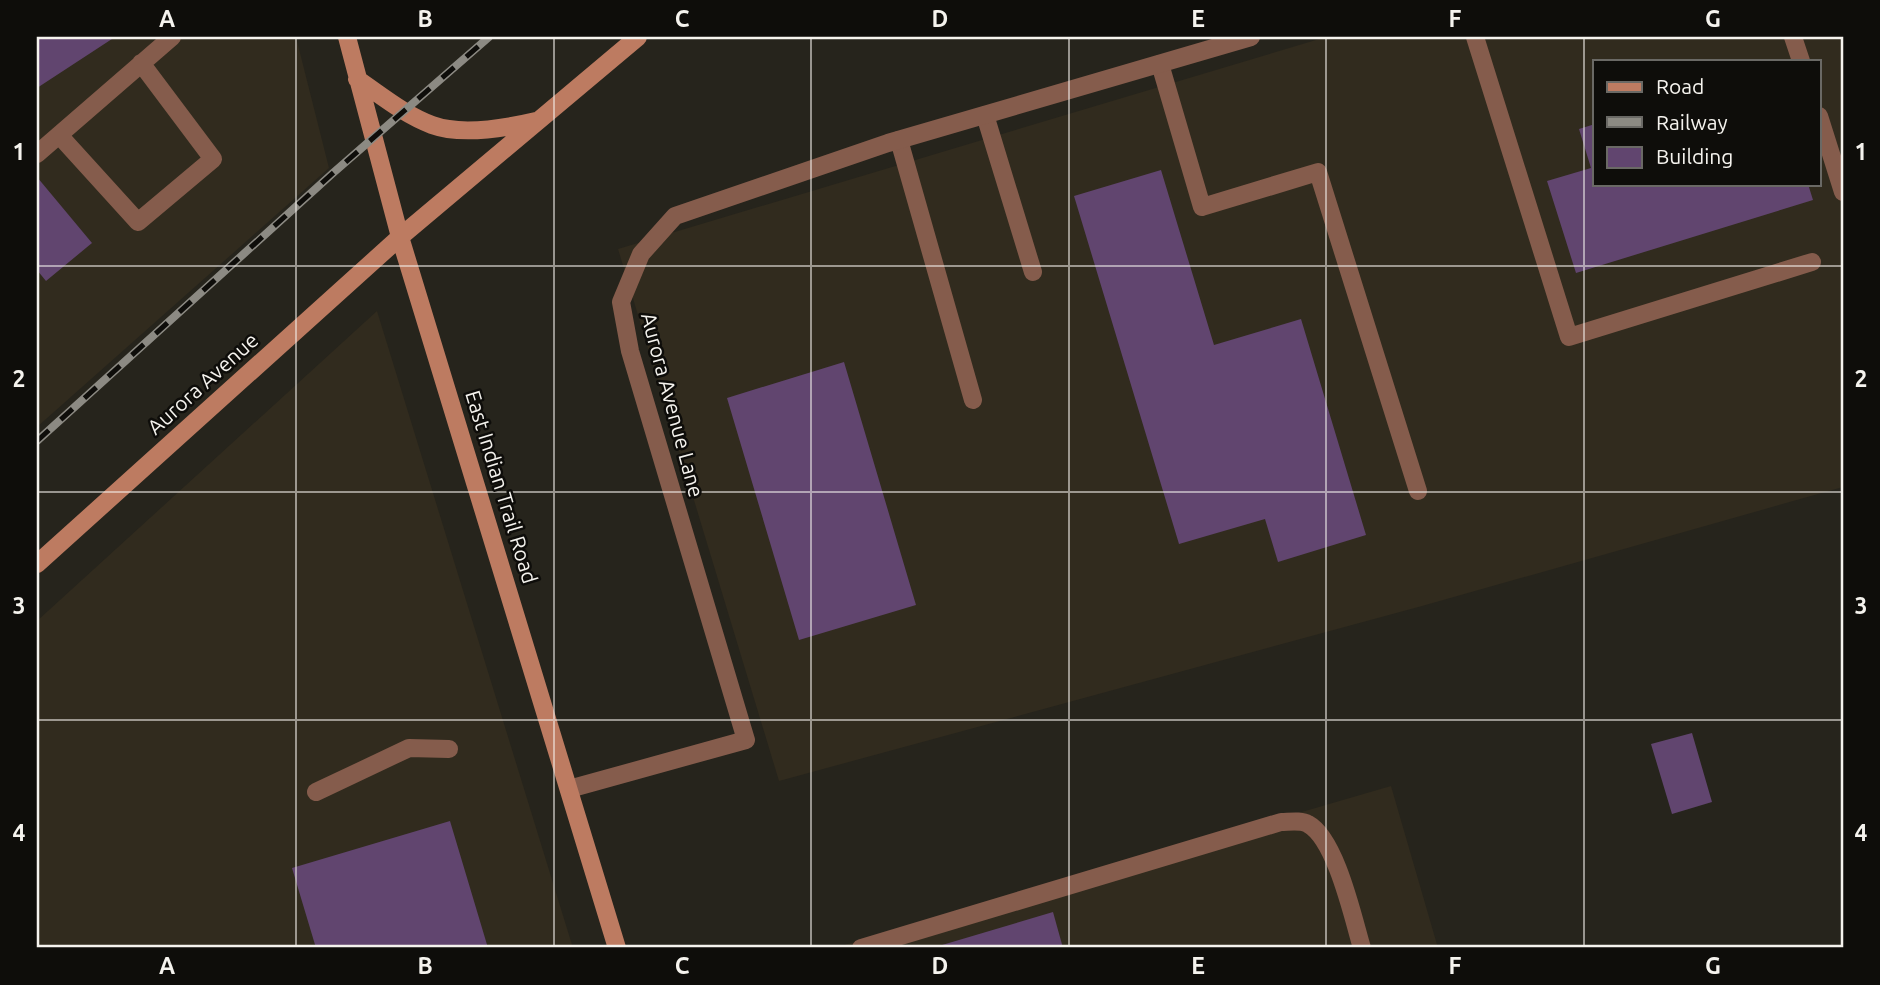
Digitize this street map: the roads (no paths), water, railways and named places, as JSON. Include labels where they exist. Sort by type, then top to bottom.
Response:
[{"type":"main road","name":"East Indian Trail Road","points":[[346,37],[400,237],[617,948]]},
{"type":"main road","name":"Aurora Avenue","points":[[37,564],[400,237],[638,37]]},
{"type":"main road","points":[[358,79],[404,112],[435,127],[499,129],[539,120]]},
{"type":"street","points":[[37,153],[172,37]]},
{"type":"street","name":"Aurora Avenue Lane","points":[[569,789],[746,740],[630,351],[621,303],[641,254],[675,216],[899,141],[1251,37]]},
{"type":"street","points":[[1475,37],[1570,337],[1812,262]]},
{"type":"street","points":[[1793,37],[1801,60]]},
{"type":"street","points":[[59,135],[138,222],[213,159],[141,63]]},
{"type":"street","points":[[1160,64],[1202,207],[1318,172],[1418,491]]},
{"type":"street","points":[[985,115],[1033,272]]},
{"type":"street","points":[[1820,119],[1843,192]]},
{"type":"street","points":[[899,141],[973,400]]},
{"type":"street","points":[[316,792],[409,748],[449,749]]},
{"type":"street","points":[[861,948],[890,944],[1281,822],[1306,822],[1319,833],[1332,852],[1363,948]]},
{"type":"railway","points":[[37,441],[333,173],[489,37]]}]
